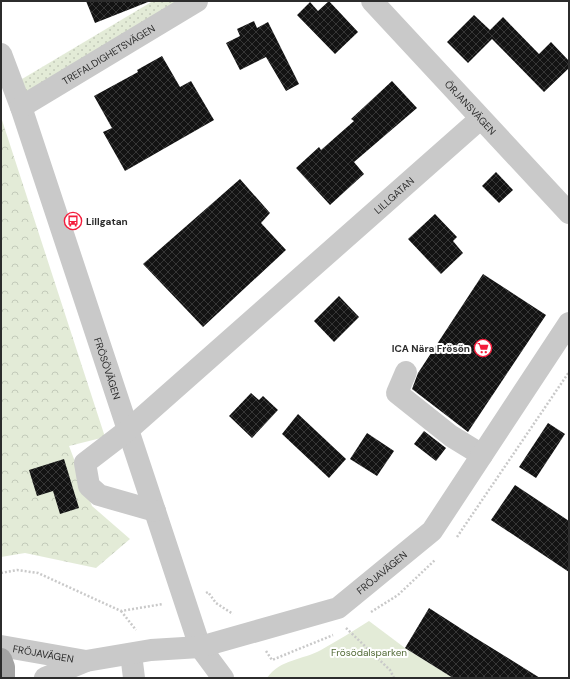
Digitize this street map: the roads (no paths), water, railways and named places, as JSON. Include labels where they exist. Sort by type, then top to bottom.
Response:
[{"type":"main road","points":[[1,659],[4,668],[4,678]]},
{"type":"street","name":"TREFALDIGHETSVÄGEN","points":[[21,108],[196,1]]},
{"type":"street","name":"ÖRJANSVÄGEN","points":[[372,1],[480,120],[569,213]]},
{"type":"street","name":"FRÖSÖVÄGEN","points":[[1,54],[21,108],[200,647],[223,678]]},
{"type":"street","name":"LILLGATAN","points":[[155,511],[99,495],[89,486],[85,463],[128,430],[480,120]]},
{"type":"street","name":"FRÖJAVÄGEN","points":[[45,678],[86,661],[151,650],[200,647],[338,608],[432,531],[569,323]]},
{"type":"street","points":[[406,372],[396,393],[451,436],[482,455]]},
{"type":"street","name":"FRÖJAVÄGEN","points":[[1,646],[86,661]]},
{"type":"street","points":[[131,654],[134,678]]},
{"type":"place","name":"Lillgatan","points":[[73,221]]},
{"type":"place","name":"ICA Nära Frösön","points":[[483,348]]},
{"type":"park label","name":"Frösödalsparken","points":[[369,652]]}]
